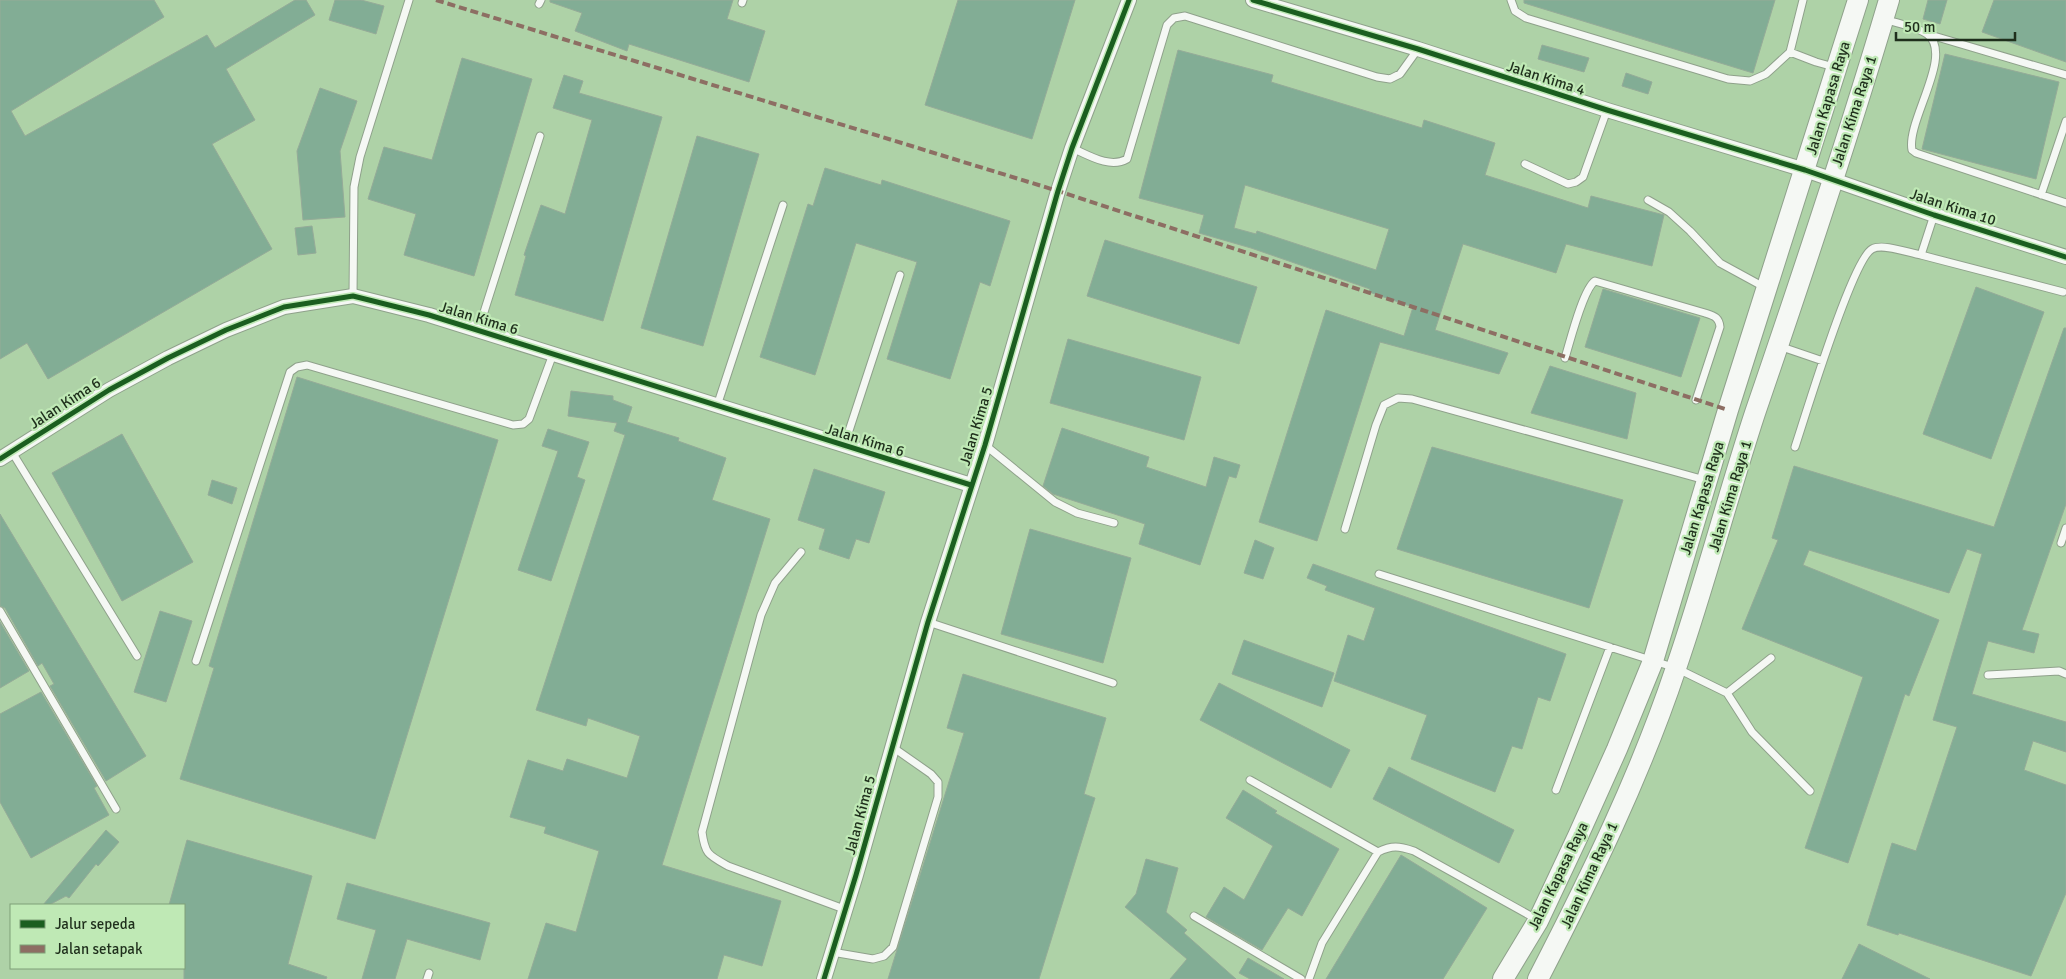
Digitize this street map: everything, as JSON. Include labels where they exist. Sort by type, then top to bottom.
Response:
[{"type":"main road","name":"Jalan Kapasa Raya","points":[[1503,979],[1538,921],[1617,749],[1653,661],[1707,481],[1858,0]]},
{"type":"main road","name":"Jalan Kima Raya 1","points":[[1538,979],[1595,866],[1648,745],[1676,668],[1755,415],[1779,346],[1886,9]]},
{"type":"street","name":"Jalan Kima 5","points":[[824,979],[844,909],[856,876],[891,746],[928,622],[985,445],[1072,148],[1129,0]]},
{"type":"street","name":"Jalan Kima 4","points":[[1253,0],[1418,49],[1607,110],[1832,179]]},
{"type":"street","name":"Jalan Kima 10","points":[[1832,179],[1934,215],[2066,257]]},
{"type":"street","name":"Jalan Kima 6","points":[[6,455],[109,390],[168,358],[226,330],[284,307],[353,296],[428,315],[971,485]]},
{"type":"lane","points":[[353,296],[354,187],[360,157],[409,0]]},
{"type":"lane","points":[[1511,0],[1515,11],[1526,18],[1728,79],[1750,81],[1766,74],[1790,52],[1803,0]]},
{"type":"lane","points":[[1886,9],[1927,34],[2066,75]]},
{"type":"lane","points":[[1072,148],[1110,163],[1120,163],[1126,159],[1167,25],[1174,18],[1184,16],[1377,77],[1390,79],[1400,74],[1418,49]]},
{"type":"lane","points":[[1927,34],[1934,42],[1937,51],[1935,65],[1912,136],[1912,150],[1916,153],[2066,203]]},
{"type":"lane","points":[[1790,52],[1837,68]]},
{"type":"lane","points":[[1525,164],[1568,184],[1576,182],[1582,177],[1607,110]]},
{"type":"lane","points":[[2041,195],[2066,121]]},
{"type":"lane","points":[[478,331],[540,136]]},
{"type":"lane","points":[[1648,200],[1676,218],[1720,263],[1767,289]]},
{"type":"lane","points":[[717,406],[783,205]]},
{"type":"lane","points":[[1921,255],[1934,215]]},
{"type":"lane","points":[[1795,447],[1823,361],[1856,271],[1864,255],[1873,248],[1882,247],[1921,255],[2063,292]]},
{"type":"lane","points":[[844,446],[900,275]]},
{"type":"lane","points":[[1565,358],[1585,296],[1591,283],[1595,281],[1711,315],[1720,321],[1720,327],[1696,400]]},
{"type":"lane","points":[[1779,346],[1823,361]]},
{"type":"lane","points":[[196,661],[290,372],[297,366],[307,364],[513,425],[523,424],[529,419],[553,354]]},
{"type":"lane","points":[[1345,529],[1376,425],[1384,406],[1398,398],[1412,399],[1707,481]]},
{"type":"lane","points":[[985,445],[1055,502],[1077,513],[1114,523]]},
{"type":"lane","points":[[6,455],[137,656]]},
{"type":"lane","points":[[2061,544],[2066,528]]},
{"type":"lane","points":[[801,552],[774,583],[761,616],[702,832],[704,849],[713,858],[728,866],[844,909]]},
{"type":"lane","points":[[1379,574],[1676,668],[1727,693],[1752,732],[1810,791]]},
{"type":"lane","points":[[0,612],[116,809]]},
{"type":"lane","points":[[928,622],[1113,683]]},
{"type":"lane","points":[[1556,790],[1610,647]]},
{"type":"lane","points":[[1727,693],[1771,658]]},
{"type":"lane","points":[[1988,675],[2059,671],[2066,674]]},
{"type":"lane","points":[[832,952],[873,959],[884,956],[893,947],[938,797],[938,782],[931,774],[891,746]]},
{"type":"lane","points":[[1250,780],[1378,852]]},
{"type":"lane","points":[[1309,979],[1322,943],[1378,852],[1397,845],[1414,851],[1538,921]]},
{"type":"lane","points":[[1194,916],[1301,979]]},
{"type":"shaded area","points":[[0,0],[2066,0],[2066,979],[0,979]]},
{"type":"building","points":[[0,0],[154,0],[164,17],[11,111],[25,136],[207,35],[215,48],[295,0],[306,0],[315,15],[226,69],[255,120],[212,144],[272,249],[48,379],[27,343],[0,359]]},
{"type":"building","points":[[335,0],[361,0],[384,6],[376,34],[329,20]]},
{"type":"building","points":[[550,0],[733,0],[727,19],[765,31],[749,82],[629,44],[627,51],[575,31],[582,13],[550,2]]},
{"type":"building","points":[[958,0],[1075,0],[1032,139],[925,105]]},
{"type":"building","points":[[1524,0],[1775,0],[1753,73],[1524,3]]},
{"type":"building","points":[[1928,0],[1947,0],[1940,24],[1923,19]]},
{"type":"building","points":[[1994,0],[2066,0],[2066,62],[1982,32]]},
{"type":"building","points":[[1542,45],[1589,58],[1584,72],[1538,59]]},
{"type":"building","points":[[1178,50],[1273,75],[1271,82],[1422,128],[1424,120],[1495,143],[1485,175],[1588,208],[1591,196],[1664,215],[1652,266],[1566,244],[1556,273],[1463,244],[1435,330],[1508,353],[1499,374],[1380,342],[1317,541],[1259,522],[1326,310],[1404,336],[1413,307],[1369,292],[1370,289],[1251,248],[1199,233],[1204,215],[1139,198]],"holes":[[[1245,185],[1389,229],[1376,270],[1257,231],[1256,234],[1234,228]]]},
{"type":"building","points":[[1945,54],[2059,82],[2036,179],[1922,149]]},
{"type":"building","points":[[462,58],[532,79],[474,276],[404,255],[416,214],[368,199],[384,147],[432,160]]},
{"type":"building","points":[[1626,73],[1652,82],[1648,94],[1622,86]]},
{"type":"building","points":[[564,75],[583,81],[579,93],[662,117],[603,321],[515,295],[526,256],[524,255],[541,205],[565,214],[592,120],[553,108]]},
{"type":"building","points":[[320,88],[357,101],[340,151],[345,217],[303,220],[297,151]]},
{"type":"building","points":[[697,136],[759,154],[703,346],[641,328]]},
{"type":"building","points":[[825,168],[881,185],[882,180],[1010,221],[990,286],[980,282],[950,379],[887,359],[917,262],[856,243],[815,375],[760,357],[808,204],[813,206]]},
{"type":"building","points":[[312,226],[316,253],[298,255],[295,228]]},
{"type":"building","points":[[1105,240],[1257,287],[1239,344],[1087,296]]},
{"type":"building","points":[[1976,287],[2044,312],[1991,459],[1923,434]]},
{"type":"building","points":[[1603,289],[1700,318],[1681,377],[1585,347]]},
{"type":"building","points":[[2064,328],[2066,328],[2066,504],[2022,630],[2039,634],[2034,653],[1988,641],[1972,694],[2066,722],[2066,752],[2033,741],[2024,770],[2066,785],[2066,893],[2031,976],[1899,933],[1898,935],[1867,925],[1892,843],[1916,851],[1957,727],[1933,720],[1982,554],[1967,549],[1949,593],[1809,550],[1803,565],[1939,620],[1909,696],[1905,694],[1848,863],[1805,848],[1863,677],[1742,629],[1778,540],[1772,538],[1794,466],[1994,527]]},
{"type":"building","points":[[1068,339],[1201,377],[1184,440],[1050,403]]},
{"type":"building","points":[[1550,366],[1636,393],[1627,439],[1531,413]]},
{"type":"building","points":[[297,377],[498,440],[375,839],[180,779],[214,668],[209,666]]},
{"type":"building","points":[[571,391],[613,396],[613,400],[632,407],[627,422],[679,438],[678,441],[726,458],[712,500],[770,519],[662,865],[781,901],[762,966],[724,955],[717,979],[528,979],[546,923],[576,932],[599,851],[544,833],[546,827],[510,817],[528,760],[563,771],[567,759],[627,778],[640,736],[588,718],[586,726],[536,710],[625,435],[614,431],[617,423],[568,416]]},
{"type":"building","points":[[1062,428],[1149,457],[1146,467],[1206,487],[1214,457],[1240,465],[1236,478],[1229,476],[1200,565],[1139,544],[1145,524],[1053,494],[1043,486]]},
{"type":"building","points":[[548,429],[589,442],[577,477],[585,480],[551,581],[518,570],[558,451],[542,446]]},
{"type":"building","points":[[122,434],[193,562],[122,601],[52,473]]},
{"type":"building","points":[[1432,447],[1623,500],[1589,608],[1397,549]]},
{"type":"building","points":[[814,469],[885,492],[869,543],[856,539],[849,559],[819,549],[825,529],[798,520]]},
{"type":"building","points":[[212,480],[237,488],[232,504],[208,495]]},
{"type":"building","points":[[0,514],[146,756],[106,781],[50,686],[54,684],[42,663],[38,666],[5,608],[0,606]]},
{"type":"building","points":[[1030,529],[1131,558],[1103,663],[1001,634]]},
{"type":"building","points":[[1255,540],[1274,548],[1263,579],[1244,573]]},
{"type":"building","points":[[1313,564],[1566,654],[1550,701],[1538,697],[1522,749],[1512,746],[1495,792],[1411,759],[1427,715],[1334,681],[1348,635],[1364,641],[1375,608],[1325,590],[1327,586],[1307,578]]},
{"type":"building","points":[[160,611],[192,621],[166,702],[134,692]]},
{"type":"building","points":[[0,622],[29,671],[0,688]]},
{"type":"building","points":[[1244,640],[1334,673],[1322,707],[1232,674]]},
{"type":"building","points":[[963,674],[1106,718],[1084,794],[1095,798],[1039,979],[888,979],[964,733],[947,728]]},
{"type":"building","points":[[1219,683],[1350,750],[1331,788],[1200,720]]},
{"type":"building","points":[[41,692],[97,786],[94,788],[109,815],[31,858],[0,802],[0,714]]},
{"type":"building","points":[[1389,767],[1514,830],[1499,863],[1373,799]]},
{"type":"building","points":[[1243,790],[1277,811],[1275,813],[1339,849],[1302,916],[1288,908],[1262,950],[1206,917],[1224,887],[1244,900],[1273,846],[1226,818]]},
{"type":"building","points":[[106,830],[119,842],[98,866],[96,864],[69,898],[66,896],[51,904],[44,904]]},
{"type":"building","points":[[187,840],[312,876],[288,964],[327,977],[326,979],[184,979],[185,904],[169,904]]},
{"type":"building","points":[[1401,855],[1487,908],[1443,979],[1326,979]]},
{"type":"building","points":[[1146,859],[1178,868],[1166,912],[1187,930],[1184,933],[1236,979],[1170,979],[1187,959],[1125,907],[1136,894]]},
{"type":"building","points":[[347,883],[490,923],[480,960],[407,939],[395,979],[362,979],[376,930],[337,919]]},
{"type":"building","points":[[1859,944],[1930,979],[1842,979]]},
{"type":"building","points":[[1248,958],[1284,979],[1250,979],[1239,973]]},
{"type":"marked path","points":[[436,0],[1058,191],[1728,410]]},
{"type":"cycle path","points":[[824,979],[856,875],[928,622],[985,445],[1058,191],[1072,148],[1129,0]]},
{"type":"cycle path","points":[[1253,0],[1418,49],[1607,110],[1805,170],[1934,215],[2066,257]]},
{"type":"cycle path","points":[[0,459],[109,390],[168,358],[226,330],[284,307],[353,296],[429,315],[971,485]]}]
